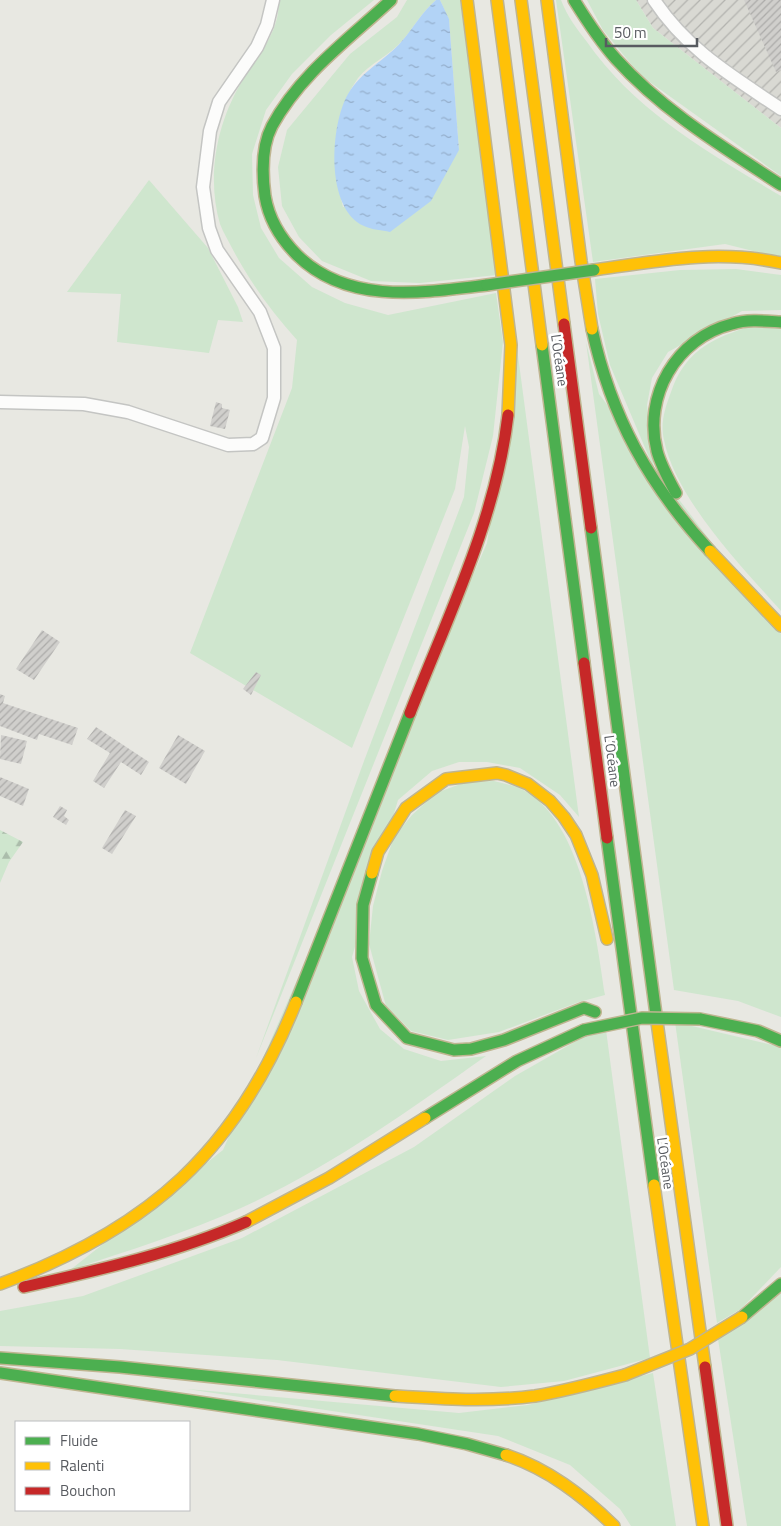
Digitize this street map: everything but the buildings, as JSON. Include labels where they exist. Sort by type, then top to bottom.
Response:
[{"type":"highway","points":[[391,0],[319,62],[298,85],[271,128],[263,157],[263,183],[268,210],[278,234],[296,256],[317,273],[341,285],[369,291],[398,293],[487,284],[709,256],[744,257],[781,263]]},
{"type":"highway","points":[[0,1284],[88,1248],[149,1209],[183,1179],[215,1145],[256,1089],[289,1020],[482,530],[502,462],[511,385],[511,345],[467,0]]},
{"type":"highway","name":"L’Océane","points":[[497,0],[635,1056],[703,1526]]},
{"type":"highway","name":"L’Océane","points":[[521,0],[680,1191],[727,1526]]},
{"type":"highway","points":[[547,0],[586,300],[597,355],[616,412],[641,462],[689,528],[781,626]]},
{"type":"highway","points":[[574,0],[584,20],[609,54],[645,90],[692,126],[781,185]]},
{"type":"highway","points":[[725,568],[724,558],[694,521],[665,472],[657,451],[654,431],[655,413],[663,383],[676,357],[698,341],[726,325],[750,321],[781,322]]},
{"type":"highway","points":[[510,1050],[533,1037],[591,1011],[499,1041],[468,1049],[438,1049],[403,1035],[379,1010],[364,974],[360,929],[363,905],[375,860],[401,812],[431,784],[451,775],[470,771],[494,772],[513,777],[546,796],[575,832],[594,881],[609,946]]},
{"type":"highway","points":[[615,992],[635,1056]]},
{"type":"highway","points":[[618,1006],[668,1002]]},
{"type":"highway","points":[[0,1292],[118,1265],[197,1241],[290,1200],[529,1054],[584,1030],[612,1022],[645,1017],[700,1019],[750,1029],[781,1041]]},
{"type":"highway","points":[[424,1119],[428,1107],[485,1067]]},
{"type":"highway","points":[[0,1358],[67,1361],[272,1384],[433,1398],[522,1397],[564,1391],[625,1375],[690,1349],[742,1317],[781,1284]]},
{"type":"highway","points":[[0,1373],[384,1430],[482,1448],[516,1458],[544,1472],[574,1490],[614,1526]]},
{"type":"street","points":[[0,402],[84,404],[119,410],[228,444],[253,444],[262,438],[274,398],[274,348],[260,312],[217,250],[210,228],[203,187],[210,131],[219,102],[257,47],[267,25],[273,0]]},
{"type":"street","points":[[654,0],[666,18],[700,54],[781,109]]},
{"type":"shaded area","points":[[636,0],[781,0],[781,128],[653,28]]},
{"type":"green space","points":[[278,0],[374,0],[331,35],[292,74],[266,110],[252,154],[253,195],[261,228],[279,258],[312,287],[345,303],[388,315],[496,293],[503,342],[493,436],[474,513],[256,1058],[364,761],[464,497],[469,447],[465,426],[455,489],[352,748],[190,653],[292,388],[297,340],[262,296],[232,248],[220,224],[214,187],[217,149],[227,112],[244,78],[273,31],[278,10]]},
{"type":"green space","points":[[407,0],[436,0],[392,51],[368,68],[358,78],[342,109],[336,140],[336,157],[339,190],[343,207],[459,150],[449,20],[440,0],[460,0],[497,275],[420,283],[371,281],[322,261],[299,237],[282,206],[278,167],[287,130],[350,54],[397,17]]},
{"type":"green space","points":[[556,0],[561,0],[583,37],[606,67],[628,90],[675,129],[727,164],[781,196],[781,258],[725,244],[593,262]]},
{"type":"green space","points":[[587,0],[636,0],[653,28],[781,128],[781,176],[640,75],[603,30]]},
{"type":"green space","points":[[149,180],[208,248],[238,307],[243,322],[218,320],[209,353],[117,342],[121,294],[67,292]]},
{"type":"green space","points":[[736,269],[781,275],[781,310],[742,311],[668,352],[652,378],[647,405],[654,469],[610,365],[598,314],[595,279],[680,270]]},
{"type":"green space","points":[[745,328],[781,328],[781,611],[730,553],[696,508],[671,462],[663,434],[663,422],[667,404],[676,379],[690,358],[699,350],[720,338]]},
{"type":"green space","points":[[586,342],[599,394],[781,634],[781,1017],[738,1001],[674,990]]},
{"type":"green space","points":[[517,348],[579,817],[560,795],[520,768],[487,762],[459,762],[432,771],[398,800],[352,957],[359,991],[380,1029],[404,1049],[441,1061],[486,1056],[367,1138],[274,1192],[199,1226],[70,1270],[223,1150],[487,543]]},
{"type":"green space","points":[[494,781],[517,787],[539,801],[557,822],[571,849],[582,879],[597,941],[605,995],[579,1002],[499,1032],[448,1040],[411,1031],[386,1006],[369,944],[373,906],[382,871],[394,837],[412,815],[436,793],[466,782]]},
{"type":"green space","points":[[0,830],[23,842],[9,862],[0,883]]},
{"type":"green space","points":[[675,1022],[781,1047],[781,1267],[741,1309],[717,1323]]},
{"type":"green space","points":[[606,1030],[650,1358],[564,1381],[501,1387],[277,1360],[120,1349],[0,1346],[0,1311],[83,1296],[242,1238],[414,1147],[515,1076],[585,1036]]},
{"type":"green space","points":[[781,1293],[781,1526],[747,1526],[718,1339]]},
{"type":"green space","points":[[653,1373],[676,1526],[631,1526],[620,1509],[570,1465],[498,1436],[187,1389],[459,1413],[528,1405]]},
{"type":"water","points":[[436,0],[440,0],[449,19],[459,150],[431,201],[390,232],[370,228],[351,217],[343,203],[337,185],[335,145],[337,125],[348,94],[360,78],[395,48]]},
{"type":"traffic: fast","points":[[391,0],[326,58],[296,90],[272,126],[268,134],[263,160],[265,196],[269,213],[280,235],[297,255],[317,271],[339,282],[362,289],[387,292],[437,291],[487,285]]},
{"type":"traffic: fast","points":[[574,0],[610,52],[653,95],[694,127],[781,185]]},
{"type":"traffic: fast","points":[[487,285],[594,270]]},
{"type":"traffic: fast","points":[[676,493],[659,457],[654,430],[655,410],[660,390],[668,372],[680,356],[695,342],[712,331],[744,321],[781,322]]},
{"type":"traffic: fast","points":[[592,329],[610,392],[635,448],[668,501],[710,551]]},
{"type":"traffic: fast","points":[[542,345],[584,663]]},
{"type":"traffic: fast","points":[[591,528],[657,1022]]},
{"type":"traffic: fast","points":[[296,1002],[410,713]]},
{"type":"traffic: fast","points":[[607,838],[654,1185]]},
{"type":"traffic: fast","points":[[372,873],[363,905],[362,958],[376,1005],[407,1038],[454,1050],[471,1049],[504,1040],[584,1008],[595,1012]]},
{"type":"traffic: fast","points":[[584,1030],[642,1018],[700,1019]]},
{"type":"traffic: fast","points":[[700,1019],[758,1031],[781,1041]]},
{"type":"traffic: fast","points":[[425,1118],[517,1061],[584,1030]]},
{"type":"traffic: fast","points":[[742,1317],[781,1284]]},
{"type":"traffic: fast","points":[[0,1358],[120,1367],[395,1396]]},
{"type":"traffic: fast","points":[[0,1373],[418,1434],[467,1444],[506,1455]]},
{"type":"traffic: slow","points":[[467,0],[511,345],[508,415]]},
{"type":"traffic: slow","points":[[497,0],[542,345]]},
{"type":"traffic: slow","points":[[521,0],[564,324]]},
{"type":"traffic: slow","points":[[547,0],[581,261],[592,329]]},
{"type":"traffic: slow","points":[[594,270],[664,260],[711,257],[734,257],[781,263]]},
{"type":"traffic: slow","points":[[710,551],[781,626]]},
{"type":"traffic: slow","points":[[372,873],[378,852],[406,808],[446,779],[497,773],[506,775],[528,784],[550,801],[576,835],[592,875],[607,939]]},
{"type":"traffic: slow","points":[[0,1284],[53,1262],[101,1238],[144,1210],[182,1178],[216,1142],[246,1101],[272,1055],[296,1002]]},
{"type":"traffic: slow","points":[[657,1022],[705,1367]]},
{"type":"traffic: slow","points":[[246,1222],[329,1178],[425,1118]]},
{"type":"traffic: slow","points":[[654,1185],[703,1526]]},
{"type":"traffic: slow","points":[[625,1375],[690,1349],[742,1317]]},
{"type":"traffic: slow","points":[[395,1396],[465,1399],[517,1398],[558,1392],[625,1375]]},
{"type":"traffic: slow","points":[[506,1455],[536,1468],[564,1484],[614,1526]]},
{"type":"traffic: jam","points":[[564,324],[591,528]]},
{"type":"traffic: jam","points":[[410,713],[455,604],[482,529],[502,454],[508,415]]},
{"type":"traffic: jam","points":[[584,663],[607,838]]},
{"type":"traffic: jam","points":[[24,1287],[164,1252],[246,1222]]},
{"type":"traffic: jam","points":[[705,1367],[727,1526]]}]
